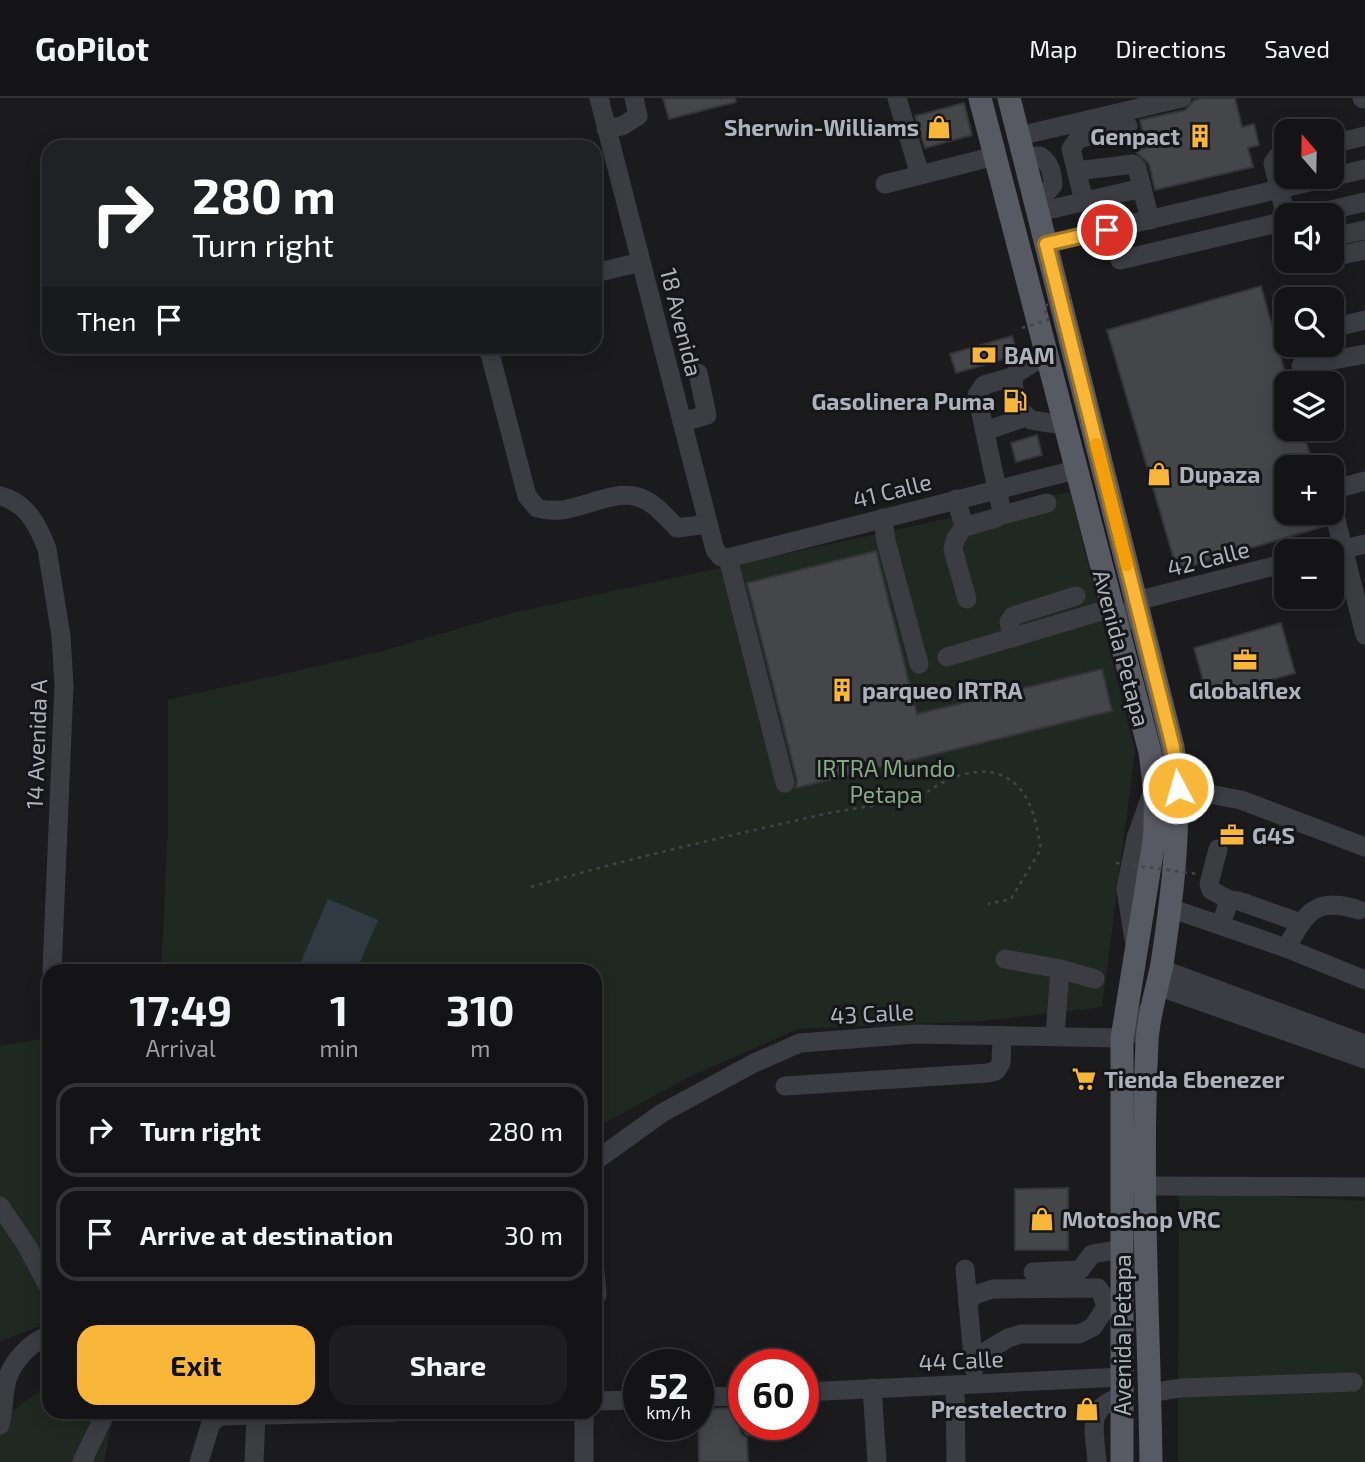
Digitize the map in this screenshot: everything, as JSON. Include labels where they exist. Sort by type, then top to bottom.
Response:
[{"type":"main road","name":"Avenida Petapa","points":[[980,98],[1150,752],[1166,787],[1177,843],[1170,908],[1147,1039],[1145,1186],[1151,1462]]},
{"type":"main road","name":"Avenida Petapa","points":[[1009,98],[1173,747],[1166,787],[1157,816],[1122,1038],[1122,1462]]},
{"type":"main road","points":[[1122,1389],[1150,1393]]},
{"type":"street","name":"18 Avenida","points":[[599,98],[715,550],[724,557],[785,783]]},
{"type":"street","points":[[606,129],[622,126],[638,116],[634,98]]},
{"type":"street","points":[[897,98],[920,175]]},
{"type":"street","points":[[1020,139],[1138,98]]},
{"type":"street","points":[[1020,139],[1182,98]]},
{"type":"street","points":[[1084,201],[1071,149],[1073,144],[1078,139],[1128,126]]},
{"type":"street","points":[[1344,141],[1365,136]]},
{"type":"street","points":[[885,184],[995,156]]},
{"type":"street","points":[[1077,171],[1133,164],[1150,220]]},
{"type":"street","points":[[1046,244],[1365,169]]},
{"type":"street","points":[[1037,203],[1084,201],[1142,188]]},
{"type":"street","points":[[1280,190],[1283,203]]},
{"type":"street","points":[[1344,207],[1365,202]]},
{"type":"street","points":[[1120,260],[1274,222]]},
{"type":"street","points":[[1344,234],[1365,230]]},
{"type":"street","points":[[1344,254],[1365,250]]},
{"type":"street","points":[[602,271],[642,262]]},
{"type":"street","points":[[1344,325],[1365,320]]},
{"type":"street","points":[[490,354],[527,496],[537,508],[561,512],[615,497],[638,497],[653,505],[677,527],[708,524]]},
{"type":"street","points":[[1301,366],[1365,354]]},
{"type":"street","points":[[999,516],[1002,508],[977,395],[984,385],[1013,381],[1045,355]]},
{"type":"street","points":[[682,422],[707,415],[698,373]]},
{"type":"street","points":[[985,431],[1025,415],[1043,423],[1063,425]]},
{"type":"street","name":"41 Calle","points":[[724,557],[1075,470]]},
{"type":"street","points":[[1344,487],[1365,481]]},
{"type":"street","name":"14 Avenida A","points":[[0,496],[19,503],[35,522],[47,549],[55,595],[64,685],[52,964]]},
{"type":"street","points":[[956,499],[966,524]]},
{"type":"street","points":[[966,524],[973,525],[1047,503]]},
{"type":"street","points":[[883,518],[886,541],[919,664]]},
{"type":"street","points":[[966,524],[956,537],[953,549],[967,599]]},
{"type":"street","points":[[1344,549],[1365,544]]},
{"type":"street","name":"42 Calle","points":[[1136,601],[1274,567]]},
{"type":"street","points":[[1344,572],[1365,635]]},
{"type":"street","points":[[1013,638],[1009,622],[1013,616],[1076,596]]},
{"type":"street","points":[[1118,633],[1136,601]]},
{"type":"street","points":[[947,657],[1112,608]]},
{"type":"street","points":[[1166,787],[1241,800],[1365,847]]},
{"type":"street","points":[[1218,849],[1210,887],[1229,900],[1301,923]]},
{"type":"street","points":[[1221,925],[1229,900]]},
{"type":"street","points":[[1286,948],[1301,923],[1310,912],[1321,905],[1339,904],[1359,910]]},
{"type":"street","points":[[1170,908],[1286,948],[1365,979]]},
{"type":"street","points":[[1005,959],[1060,969],[1095,979]]},
{"type":"street","points":[[1055,1036],[1060,969]]},
{"type":"street","points":[[1122,1038],[1142,1028],[1158,982]]},
{"type":"street","points":[[1158,982],[1365,1044]]},
{"type":"street","points":[[1158,982],[1365,1059]]},
{"type":"street","name":"43 Calle","points":[[602,1156],[662,1113],[754,1063],[800,1043],[915,1034],[1122,1038]]},
{"type":"street","points":[[785,1086],[988,1073],[996,1071],[1001,1063],[1002,1036]]},
{"type":"street","points":[[1145,1186],[1365,1187]]},
{"type":"street","points":[[0,1206],[27,1246],[42,1275]]},
{"type":"street","points":[[1033,1272],[1080,1270],[1092,1254],[1122,1249]]},
{"type":"street","points":[[965,1269],[975,1384]]},
{"type":"street","points":[[968,1303],[974,1295],[993,1289],[1098,1289],[1106,1307],[1087,1332],[1021,1334],[1008,1338],[973,1359]]},
{"type":"street","points":[[0,1425],[7,1380],[18,1360],[42,1338]]},
{"type":"street","points":[[1150,1393],[1180,1388],[1353,1382]]},
{"type":"street","name":"44 Calle","points":[[819,1391],[975,1384],[1122,1389]]},
{"type":"street","points":[[955,1385],[956,1462]]},
{"type":"street","points":[[872,1388],[877,1462]]},
{"type":"street","points":[[1097,1462],[1095,1415],[1098,1408],[1122,1389]]},
{"type":"street","points":[[602,1401],[623,1400]]},
{"type":"street","points":[[82,1462],[103,1419]]},
{"type":"street","points":[[198,1462],[211,1423],[216,1419]]},
{"type":"street","points":[[254,1462],[256,1419]]},
{"type":"street","points":[[584,1419],[584,1462]]},
{"type":"path","points":[[1022,328],[1048,320],[1044,306],[1071,298]]},
{"type":"path","points":[[531,887],[603,866],[822,814],[920,797],[938,785],[964,774],[988,772],[1003,777],[1027,795],[1035,816],[1041,849],[1011,899],[988,904]]},
{"type":"path","points":[[1116,863],[1197,874]]},
{"type":"green space","name":"IRTRA Mundo Petapa","points":[[1070,492],[1135,751],[1102,1007],[983,1021],[798,1029],[691,1076],[602,1124],[602,964],[161,964],[168,830],[168,700],[383,651],[512,613]]},
{"type":"green space","points":[[42,1039],[42,1326],[0,1341],[0,1046]]},
{"type":"green space","points":[[1179,1191],[1365,1201],[1365,1462],[1178,1462]]},
{"type":"green space","points":[[42,1388],[42,1419],[112,1421],[104,1462],[0,1462],[0,1421]]},
{"type":"shaded area","points":[[328,899],[378,920],[359,964],[300,964]]},
{"type":"building","points":[[663,98],[735,98],[736,102],[669,119]]},
{"type":"building","name":"Genpact","points":[[1235,98],[1242,127],[1254,124],[1259,145],[1248,148],[1253,167],[1155,190],[1149,164],[1135,151],[1146,148],[1140,120],[1185,110],[1194,100]]},
{"type":"building","name":"Sherwin-Williams","points":[[964,103],[972,135],[925,148],[915,116]]},
{"type":"building","points":[[1261,286],[1274,333],[1274,357],[1281,357],[1285,371],[1274,371],[1274,441],[1306,441],[1310,455],[1274,455],[1274,525],[1325,526],[1177,570],[1107,330]]},
{"type":"building","name":"BAM","points":[[1012,336],[1018,355],[956,373],[950,354]]},
{"type":"building","points":[[1037,435],[1042,455],[1016,462],[1011,443]]},
{"type":"building","name":"parqueo IRTRA","points":[[876,551],[917,714],[1102,669],[1112,711],[796,788],[797,780],[747,583]]},
{"type":"building","name":"Globalflex","points":[[1281,623],[1295,673],[1208,698],[1194,648]]},
{"type":"building","name":"Motoshop VRC","points":[[1068,1188],[1068,1250],[1015,1250],[1015,1189]]},
{"type":"building","points":[[728,1408],[728,1440],[747,1440],[748,1462],[699,1462],[699,1440],[714,1440],[714,1409]]},
{"type":"tunnel","points":[[1013,386],[1023,413]]},
{"type":"slow traffic","points":[[1096,444],[1127,565]]},
{"type":"place","name":"Sherwin-Williams","points":[[939,127]]},
{"type":"place","name":"Genpact","points":[[1200,136]]},
{"type":"place","name":"BAM","points":[[984,355]]},
{"type":"place","name":"Gasolinera Puma","points":[[1015,401]]},
{"type":"place","name":"Dupaza","points":[[1159,474]]},
{"type":"place","name":"Globalflex","points":[[1245,660]]},
{"type":"place","name":"parqueo IRTRA","points":[[842,690]]},
{"type":"place","name":"G4S","points":[[1232,835]]},
{"type":"place","name":"Tienda Ebenezer","points":[[1084,1079]]},
{"type":"place","name":"Motoshop VRC","points":[[1042,1219]]},
{"type":"place","name":"Prestelectro","points":[[1087,1409]]},
{"type":"route","points":[[1107,230],[1046,244],[1173,747],[1178,788]]}]
